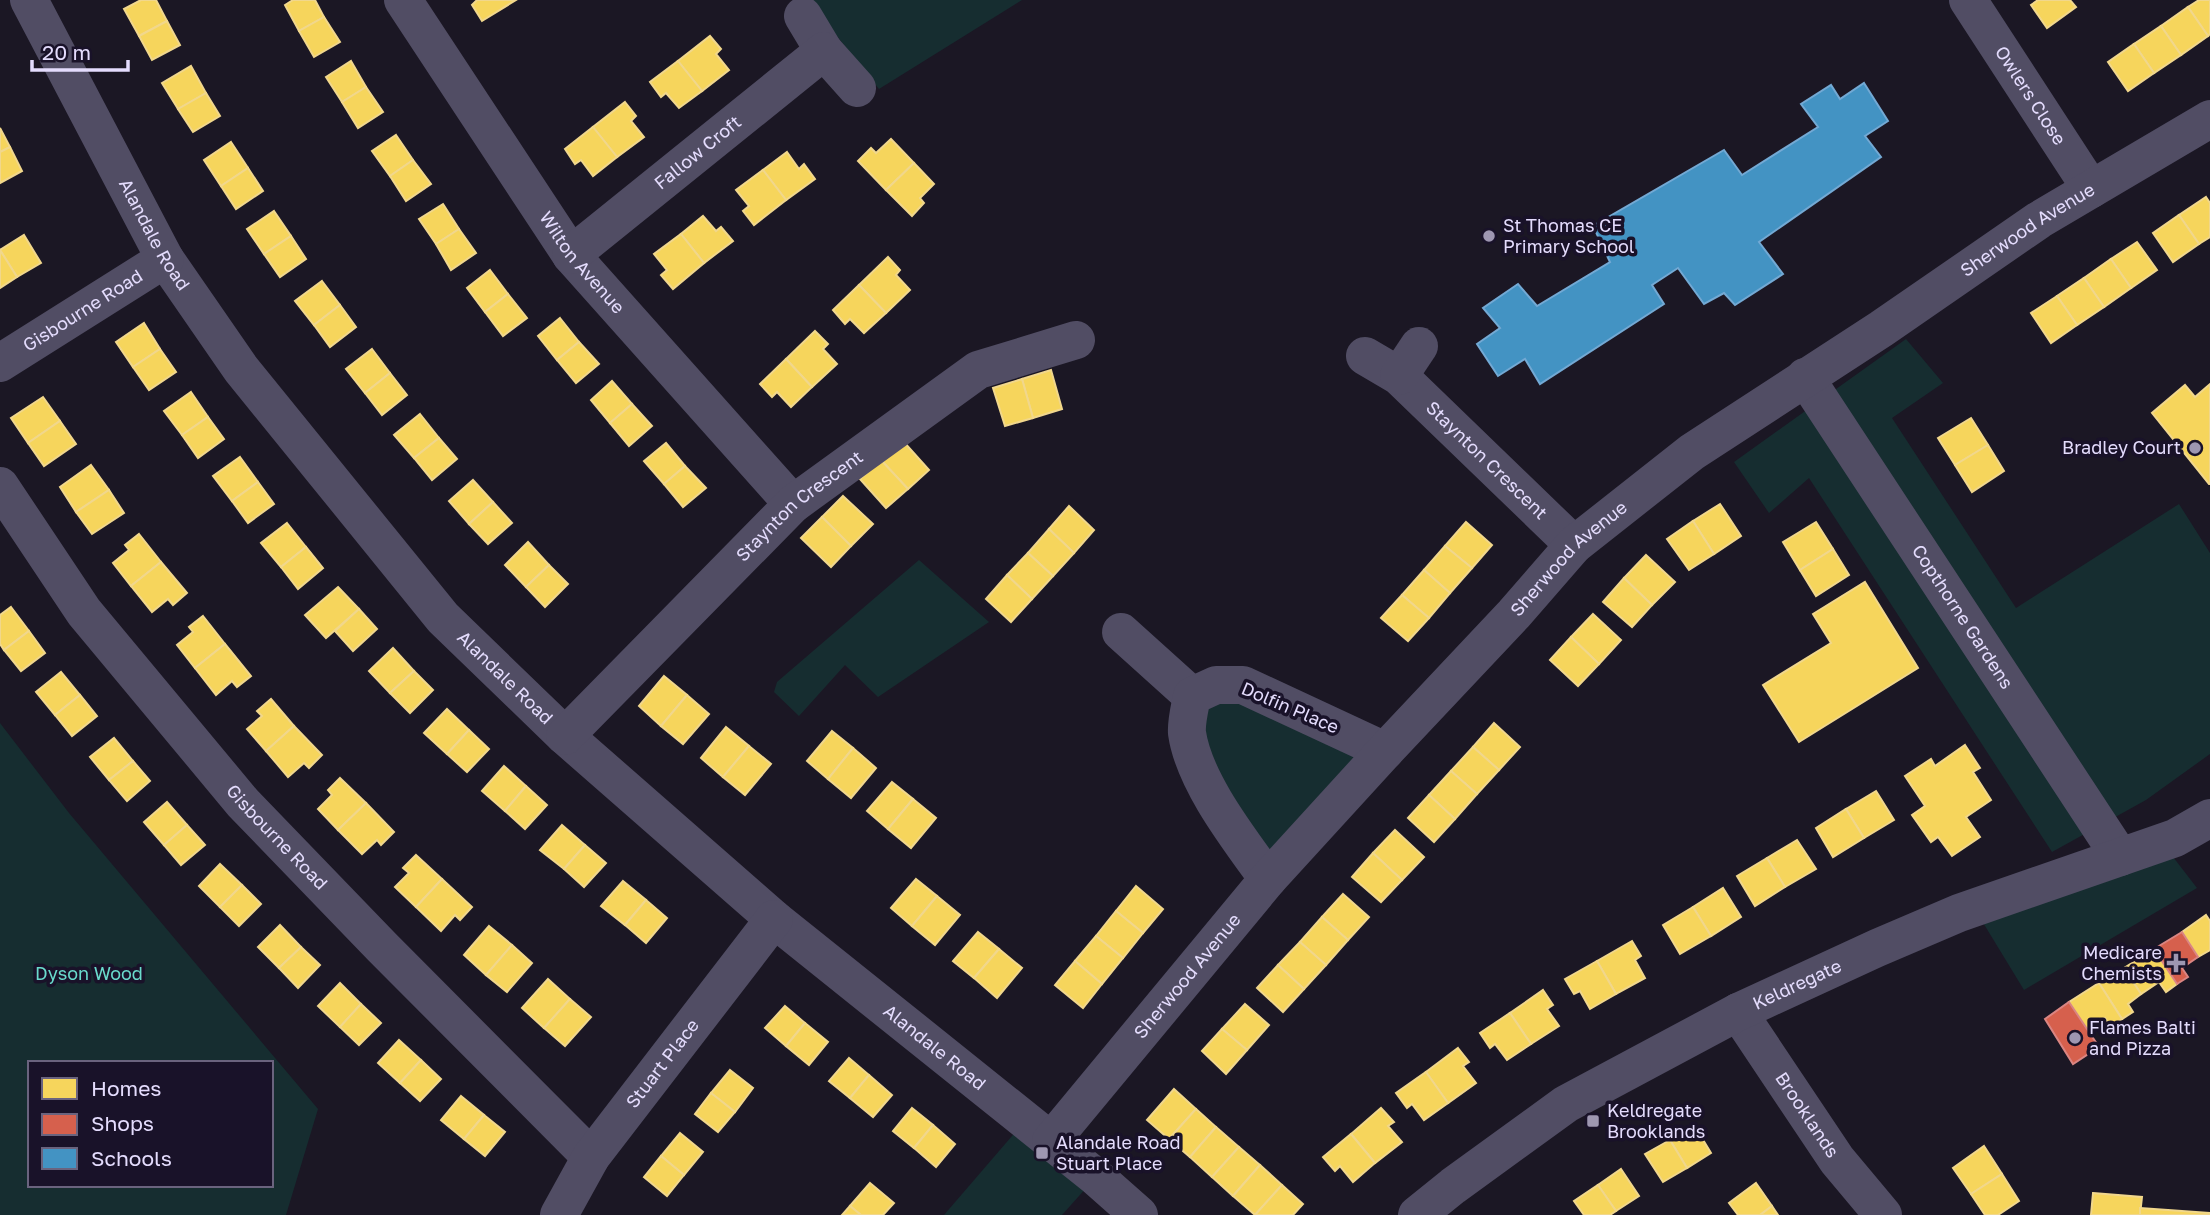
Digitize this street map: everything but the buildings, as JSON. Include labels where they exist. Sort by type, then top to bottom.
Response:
[{"type":"street","name":"Alandale Road","points":[[29,0],[165,259],[241,369],[443,618],[565,736],[774,919],[1139,1215]]},
{"type":"street","name":"Wilton Avenue","points":[[403,0],[571,255],[793,503]]},
{"type":"street","name":"Owlers Close","points":[[1968,0],[2091,189]]},
{"type":"street","points":[[803,16],[824,51],[857,88]]},
{"type":"street","name":"Fallow Croft","points":[[571,255],[824,51]]},
{"type":"street","name":"Sherwood Avenue","points":[[1051,1141],[1268,879],[1514,614],[1574,545],[1692,452],[1881,330],[2039,220],[2210,119]]},
{"type":"street","name":"Gisbourne Road","points":[[0,363],[165,259]]},
{"type":"street","name":"Staynton Crescent","points":[[565,736],[793,503],[978,370],[1076,340]]},
{"type":"street","name":"Staynton Crescent","points":[[1365,356],[1409,361],[1574,545]]},
{"type":"street","name":"Copthorne Gardens","points":[[1805,377],[2120,857]]},
{"type":"street","name":"Gisbourne Road","points":[[0,486],[84,612],[243,803],[591,1157]]},
{"type":"street","points":[[1121,632],[1192,696],[1187,730],[1192,754],[1230,825],[1268,879]]},
{"type":"street","name":"Dolfin Place","points":[[1192,696],[1216,685],[1243,685],[1385,751]]},
{"type":"street","name":"Keldregate","points":[[1417,1215],[1566,1104],[1738,1012],[1959,913],[2175,838],[2210,818]]},
{"type":"street","name":"Stuart Place","points":[[559,1215],[591,1157],[774,919]]},
{"type":"street","name":"Brooklands","points":[[1738,1012],[1837,1160],[1883,1215]]},
{"type":"green space","points":[[808,0],[1022,0],[879,89]]},
{"type":"green space","points":[[1906,339],[1943,383],[1892,418],[2016,608],[2179,504],[2210,553],[2210,754],[2146,800],[2052,852],[1809,478],[1769,513],[1734,462]]},
{"type":"green space","points":[[919,560],[989,622],[878,697],[845,665],[799,716],[774,692],[777,682]]},
{"type":"green space","points":[[1216,685],[1385,751],[1268,879],[1230,825],[1192,696]]},
{"type":"green space","name":"Dyson Wood","points":[[0,723],[69,813],[318,1109],[286,1215],[0,1215]]},
{"type":"green space","points":[[2170,853],[2197,888],[2024,990],[1982,921]]},
{"type":"green space","points":[[1025,1121],[1096,1177],[1062,1215],[944,1215]]},
{"type":"place","name":"St Thomas CE Primary School","points":[[1489,236]]},
{"type":"place","name":"Bradley Court","points":[[2195,448]]},
{"type":"place","name":"Medicare Chemists","points":[[2176,963]]},
{"type":"place","name":"Flames Balti and Pizza","points":[[2075,1038]]},
{"type":"place","name":"Keldregate Brooklands","points":[[1593,1121]]},
{"type":"place","name":"Alandale Road Stuart Place","points":[[1042,1153]]}]
